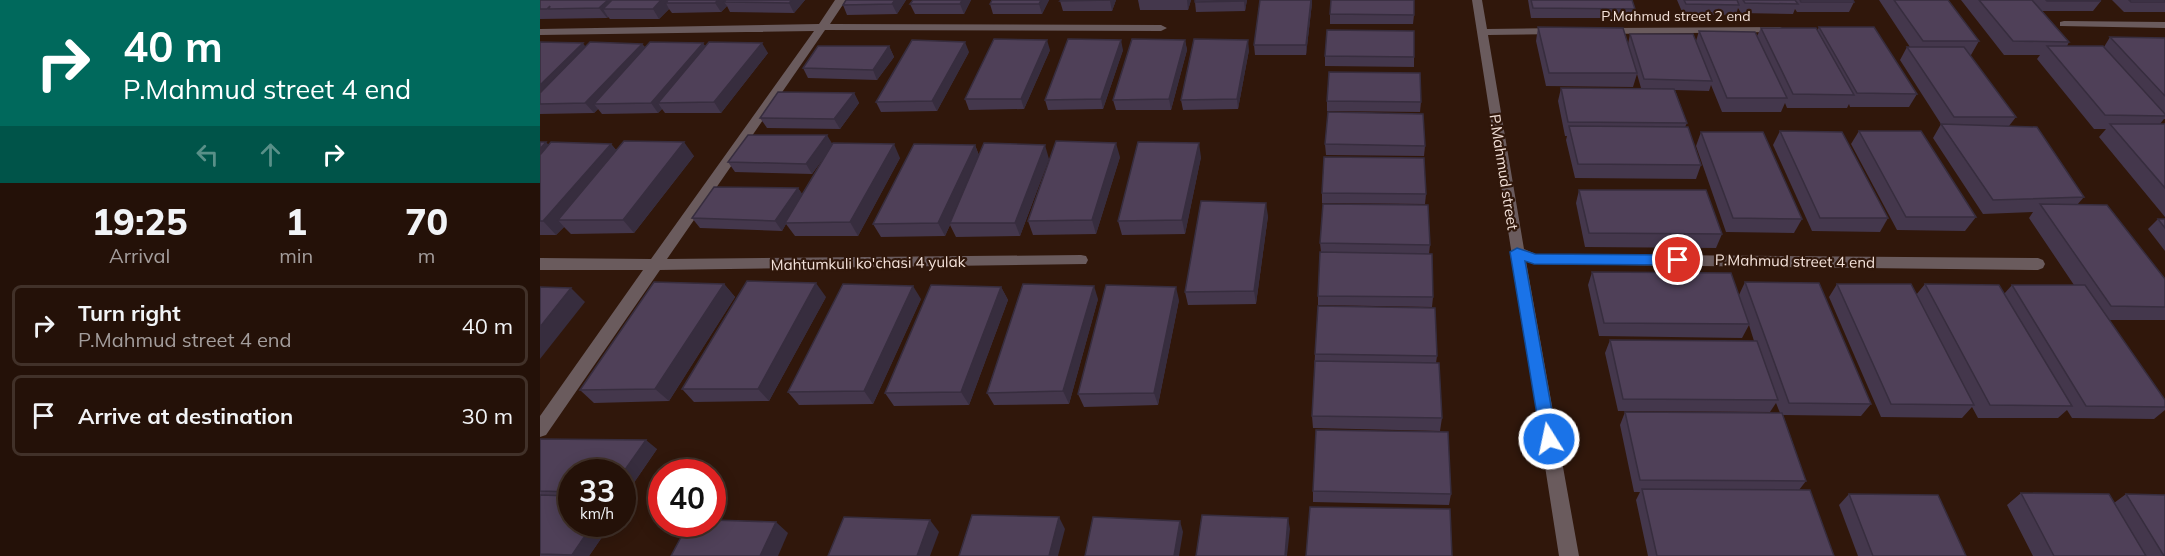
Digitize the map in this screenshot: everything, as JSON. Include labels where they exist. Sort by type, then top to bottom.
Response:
[{"type":"street","points":[[540,430],[842,0]]},
{"type":"street","name":"P.Mahmud street","points":[[1477,0],[1569,556]]},
{"type":"street","points":[[2064,24],[2165,25]]},
{"type":"street","points":[[540,32],[824,27],[1161,28]]},
{"type":"street","name":"P.Mahmud street 2 end","points":[[1482,32],[1788,30]]},
{"type":"street","name":"P.Mahmud street 4 end","points":[[1517,252],[1534,259],[2038,264]]},
{"type":"street","name":"Mahtumkuli ko'chasi 4 yulak","points":[[540,264],[656,265],[1081,260]]},
{"type":"building","points":[[540,0],[608,0],[599,8],[549,9],[550,6],[547,9],[540,9]]},
{"type":"building","points":[[612,0],[661,0],[653,9],[603,9]]},
{"type":"building","points":[[668,0],[718,0],[715,3],[666,3]]},
{"type":"building","points":[[726,0],[792,0],[789,3],[724,2]]},
{"type":"building","points":[[846,0],[895,0],[892,4],[843,5]]},
{"type":"building","points":[[913,0],[962,0],[960,4],[910,4]]},
{"type":"building","points":[[992,0],[1041,0],[1039,4],[990,4]]},
{"type":"building","points":[[1061,0],[1110,0],[1060,1]]},
{"type":"building","points":[[1195,0],[1244,0],[1244,1],[1195,2]]},
{"type":"building","points":[[1260,0],[1311,0],[1306,45],[1254,45]]},
{"type":"building","points":[[1331,0],[1414,0],[1414,15],[1330,14]]},
{"type":"building","points":[[1531,0],[1632,0],[1635,9],[1533,8]]},
{"type":"building","points":[[1684,0],[1737,0],[1739,5],[1686,4]]},
{"type":"building","points":[[1743,0],[1795,0],[1798,4],[1745,3]]},
{"type":"building","points":[[1800,0],[1853,0],[1854,2],[1801,2]]},
{"type":"building","points":[[1894,0],[1948,0],[1979,41],[1923,41]]},
{"type":"building","points":[[1979,0],[2032,0],[2069,42],[2013,41]]},
{"type":"building","points":[[2099,0],[2101,1],[2047,1]]},
{"type":"building","points":[[2129,0],[2165,0],[2165,2],[2131,2]]},
{"type":"building","points":[[1538,27],[1623,28],[1637,73],[1549,73]]},
{"type":"building","points":[[1819,27],[1874,27],[1917,94],[1857,93]]},
{"type":"building","points":[[1761,28],[1816,28],[1854,95],[1793,94]]},
{"type":"building","points":[[1327,30],[1414,31],[1414,57],[1325,56]]},
{"type":"building","points":[[1699,31],[1755,32],[1787,98],[1727,98]]},
{"type":"building","points":[[1630,34],[1693,34],[1712,81],[1644,79]]},
{"type":"building","points":[[2110,37],[2165,38],[2165,96]]},
{"type":"building","points":[[994,39],[1047,40],[1021,99],[965,99]]},
{"type":"building","points":[[1068,39],[1121,40],[1101,99],[1045,100]]},
{"type":"building","points":[[1132,39],[1185,40],[1169,99],[1113,100]]},
{"type":"building","points":[[1194,39],[1248,40],[1237,99],[1181,100]]},
{"type":"building","points":[[912,40],[965,42],[932,101],[876,102]]},
{"type":"building","points":[[540,42],[583,43],[540,85]]},
{"type":"building","points":[[590,42],[642,44],[585,103],[540,104],[540,93]]},
{"type":"building","points":[[650,42],[703,43],[651,103],[594,104]]},
{"type":"building","points":[[709,42],[762,43],[714,102],[658,103]]},
{"type":"building","points":[[818,46],[889,46],[873,70],[803,68]]},
{"type":"building","points":[[2047,46],[2103,46],[2165,116],[2105,115]]},
{"type":"building","points":[[1907,47],[1964,47],[2016,117],[1954,117]]},
{"type":"building","points":[[1329,72],[1420,73],[1421,102],[1327,101]]},
{"type":"building","points":[[1561,88],[1674,89],[1687,123],[1568,122]]},
{"type":"building","points":[[778,92],[854,93],[834,119],[760,118]]},
{"type":"building","points":[[1328,112],[1423,114],[1425,146],[1325,144]]},
{"type":"building","points":[[1941,124],[2037,127],[2084,197],[1993,200]]},
{"type":"building","points":[[2110,124],[2165,124],[2165,188]]},
{"type":"building","points":[[1569,126],[1688,127],[1701,165],[1578,164]]},
{"type":"building","points":[[1780,131],[1842,132],[1888,218],[1820,218]]},
{"type":"building","points":[[1859,131],[1921,131],[1976,217],[1906,217]]},
{"type":"building","points":[[1701,132],[1763,132],[1802,219],[1733,218]]},
{"type":"building","points":[[748,135],[827,135],[806,164],[728,162]]},
{"type":"building","points":[[624,141],[684,142],[623,220],[558,220]]},
{"type":"building","points":[[1056,141],[1116,143],[1092,220],[1028,221]]},
{"type":"building","points":[[551,142],[611,144],[543,221],[540,221],[540,155]]},
{"type":"building","points":[[1138,142],[1199,143],[1182,220],[1118,221]]},
{"type":"building","points":[[833,143],[894,144],[850,222],[785,223]]},
{"type":"building","points":[[984,143],[1045,145],[1015,223],[950,223]]},
{"type":"building","points":[[914,144],[975,145],[938,223],[873,224]]},
{"type":"building","points":[[1324,157],[1424,158],[1426,194],[1322,193]]},
{"type":"building","points":[[714,187],[798,188],[775,221],[692,218]]},
{"type":"building","points":[[1579,190],[1706,190],[1722,234],[1589,233]]},
{"type":"building","points":[[1201,201],[1266,203],[1254,291],[1185,292]]},
{"type":"building","points":[[1323,204],[1428,205],[1430,245],[1320,243]]},
{"type":"building","points":[[2040,204],[2107,205],[2165,279],[2165,307],[2111,306]]},
{"type":"building","points":[[2158,219],[2165,219],[2165,228]]},
{"type":"building","points":[[1320,252],[1432,254],[1433,297],[1318,296]]},
{"type":"building","points":[[1592,272],[1731,273],[1749,324],[1604,323]]},
{"type":"building","points":[[747,281],[816,283],[758,389],[682,389]]},
{"type":"building","points":[[654,282],[724,284],[655,389],[580,390]]},
{"type":"building","points":[[1745,282],[1819,283],[1871,404],[1789,403]]},
{"type":"building","points":[[843,284],[913,286],[864,391],[788,392]]},
{"type":"building","points":[[1023,284],[1094,286],[1063,391],[987,393]]},
{"type":"building","points":[[1837,284],[1911,284],[1974,405],[1891,404]]},
{"type":"building","points":[[1925,284],[1999,285],[2072,406],[1990,405]]},
{"type":"building","points":[[931,285],[1001,287],[961,392],[885,393]]},
{"type":"building","points":[[1106,285],[1176,287],[1154,393],[1078,394]]},
{"type":"building","points":[[2012,285],[2085,285],[2165,400],[2165,407],[2086,406]]},
{"type":"building","points":[[540,287],[571,288],[540,327]]},
{"type":"building","points":[[1318,306],[1435,308],[1437,356],[1315,354]]},
{"type":"building","points":[[1610,340],[1757,341],[1778,400],[1623,399]]},
{"type":"building","points":[[1315,361],[1439,363],[1442,418],[1312,416]]},
{"type":"building","points":[[1625,412],[1782,413],[1806,481],[1640,480]]},
{"type":"building","points":[[1316,430],[1448,432],[1451,494],[1313,491]]},
{"type":"building","points":[[540,439],[646,440],[633,459],[558,459],[558,492],[540,491]]},
{"type":"building","points":[[1642,489],[1810,490],[1834,556],[1657,556]]},
{"type":"building","points":[[2021,493],[2109,494],[2146,556],[2054,556]]},
{"type":"building","points":[[1849,494],[1938,495],[1966,556],[1873,556]]},
{"type":"building","points":[[2126,494],[2165,495],[2165,556],[2164,556]]},
{"type":"building","points":[[540,495],[558,496],[558,537],[584,537],[572,555],[540,554]]},
{"type":"building","points":[[1310,507],[1450,509],[1452,556],[1306,556]]},
{"type":"building","points":[[972,515],[1059,517],[1049,556],[959,556]]},
{"type":"building","points":[[1202,515],[1288,518],[1285,556],[1196,556]]},
{"type":"building","points":[[844,517],[930,520],[917,556],[828,556]]},
{"type":"building","points":[[1093,517],[1180,521],[1174,556],[1085,556]]},
{"type":"building","points":[[726,520],[776,522],[760,556],[671,556],[681,537],[726,537]]},
{"type":"route","points":[[1549,439],[1517,252],[1534,259],[1678,260]]}]
